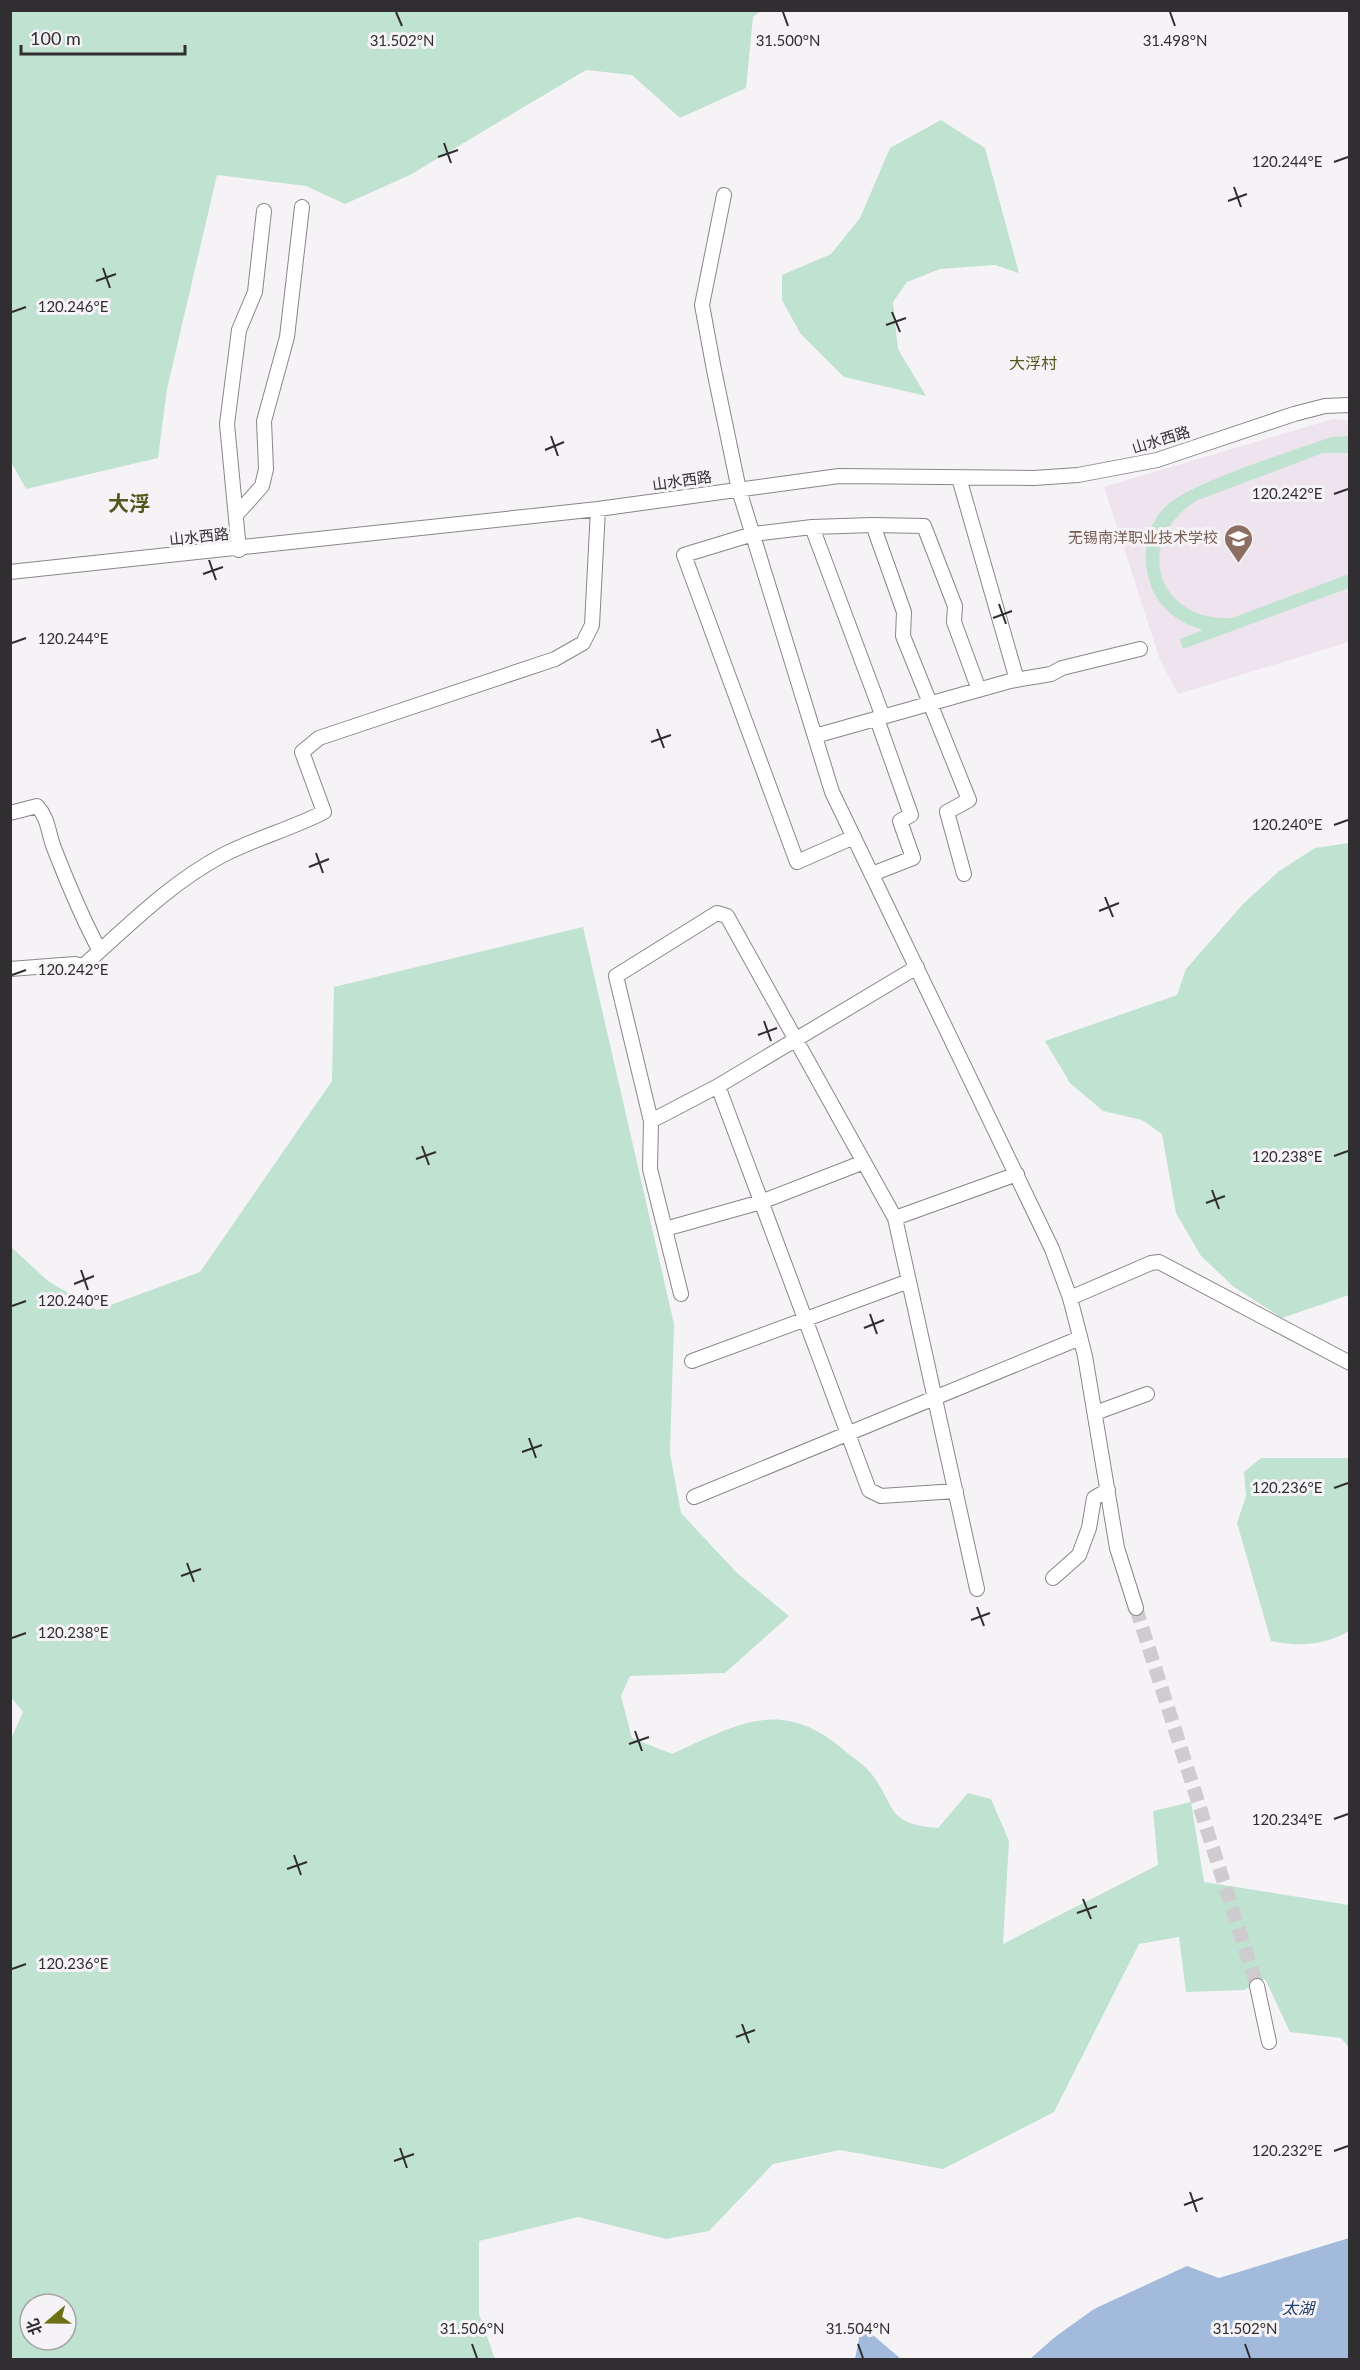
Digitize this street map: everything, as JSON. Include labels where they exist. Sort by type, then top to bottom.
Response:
[{"type":"street","points":[[724,195],[702,304],[739,490],[832,792],[1017,1174],[1052,1249],[1070,1298],[1095,1413],[1117,1548],[1136,1608]]},
{"type":"street","points":[[236,514],[262,486],[266,469],[264,421],[287,337],[302,207]]},
{"type":"street","points":[[239,550],[226,424],[238,330],[255,292],[264,211]]},
{"type":"street","name":"山水西路","points":[[10,572],[239,550],[598,509],[839,476],[1034,478],[1112,471],[1157,460],[1294,414],[1325,406],[1350,405]]},
{"type":"street","points":[[959,478],[1017,680]]},
{"type":"street","points":[[10,969],[75,964],[83,966],[159,898],[220,856],[260,837],[304,822],[324,812],[302,752],[319,738],[555,659],[583,643],[592,626],[598,509]]},
{"type":"street","points":[[873,525],[904,612],[903,636],[969,800],[948,812],[964,874]]},
{"type":"street","points":[[854,837],[797,862],[684,555],[753,534],[812,527],[924,526],[955,606],[954,622],[979,690]]},
{"type":"street","points":[[812,527],[880,718],[911,815],[900,821],[913,858],[872,874]]},
{"type":"street","points":[[815,736],[979,690],[1140,649]]},
{"type":"street","points":[[10,813],[37,806],[46,815],[52,844],[80,914],[100,951]]},
{"type":"street","points":[[681,1294],[650,1169],[651,1120],[616,973],[717,913],[727,916],[895,1218],[977,1588]]},
{"type":"street","points":[[651,1120],[718,1086],[917,967]]},
{"type":"street","points":[[718,1086],[869,1490],[881,1496],[956,1491]]},
{"type":"street","points":[[665,1229],[761,1202],[864,1162]]},
{"type":"street","points":[[895,1218],[1017,1174]]},
{"type":"street","points":[[1070,1298],[1151,1263],[1159,1262],[1350,1363]]},
{"type":"street","points":[[692,1361],[806,1321],[909,1281]]},
{"type":"street","points":[[694,1497],[1080,1338]]},
{"type":"street","points":[[1095,1413],[1147,1394]]},
{"type":"street","points":[[1053,1578],[1079,1555],[1089,1528],[1094,1498],[1108,1490]]},
{"type":"street","points":[[1257,1986],[1269,2042]]},
{"type":"shaded area","name":"无锡南洋职业技术学校","points":[[1333,419],[1349,420],[1349,642],[1178,694],[1160,660],[1104,487]]},
{"type":"green space","points":[[10,11],[761,11],[753,17],[746,88],[680,118],[632,75],[586,70],[410,175],[345,204],[306,186],[217,175],[167,389],[158,458],[26,489],[10,460]]},
{"type":"green space","points":[[941,120],[985,148],[1019,273],[995,265],[940,269],[907,282],[893,302],[898,349],[926,396],[844,377],[800,333],[782,300],[782,275],[831,254],[860,218],[890,148]]},
{"type":"green space","points":[[1349,436],[1349,453],[1323,453],[1198,500],[1177,516],[1165,535],[1159,556],[1161,575],[1170,593],[1185,607],[1206,616],[1232,618],[1349,574],[1349,588],[1183,649],[1180,639],[1203,630],[1185,623],[1169,612],[1152,589],[1147,571],[1146,552],[1149,533],[1164,508],[1195,488],[1218,478],[1331,437]]},
{"type":"green space","points":[[1349,843],[1349,1295],[1282,1318],[1234,1287],[1201,1256],[1176,1213],[1162,1134],[1142,1120],[1103,1111],[1070,1083],[1045,1041],[1177,995],[1186,969],[1243,904],[1279,871],[1315,848]]},
{"type":"green space","points":[[583,927],[674,1324],[670,1453],[681,1513],[737,1573],[789,1616],[725,1673],[630,1676],[621,1696],[632,1738],[672,1754],[739,1725],[780,1720],[800,1724],[822,1734],[861,1763],[878,1783],[893,1810],[908,1822],[938,1828],[968,1793],[991,1799],[1009,1841],[1003,1944],[1158,1865],[1153,1811],[1191,1802],[1204,1882],[1349,1905],[1349,2048],[1341,2038],[1290,2032],[1265,1979],[1244,1990],[1186,1992],[1179,1937],[1139,1944],[1054,2112],[943,2169],[840,2150],[773,2164],[709,2231],[666,2239],[578,2217],[479,2241],[479,2314],[495,2359],[11,2359],[10,1741],[23,1712],[10,1696],[10,1246],[48,1281],[97,1310],[200,1272],[332,1081],[334,987]]},
{"type":"green space","points":[[1261,1458],[1349,1458],[1349,1631],[1340,1636],[1311,1643],[1291,1644],[1271,1641],[1237,1523],[1246,1496],[1244,1472]]},
{"type":"water","name":"太湖","points":[[1349,2238],[1349,2359],[1030,2359],[1055,2337],[1094,2309],[1187,2266],[1219,2278]]},
{"type":"water","points":[[861,2329],[867,2330],[901,2359],[855,2359]]},
{"type":"tunnel","points":[[1136,1608],[1257,1986]]},
{"type":"place","name":"无锡南洋职业技术学校","points":[[1239,564]]},
{"type":"district","name":"大浮村","points":[[1033,363]]},
{"type":"district","name":"大浮","points":[[129,504]]}]
